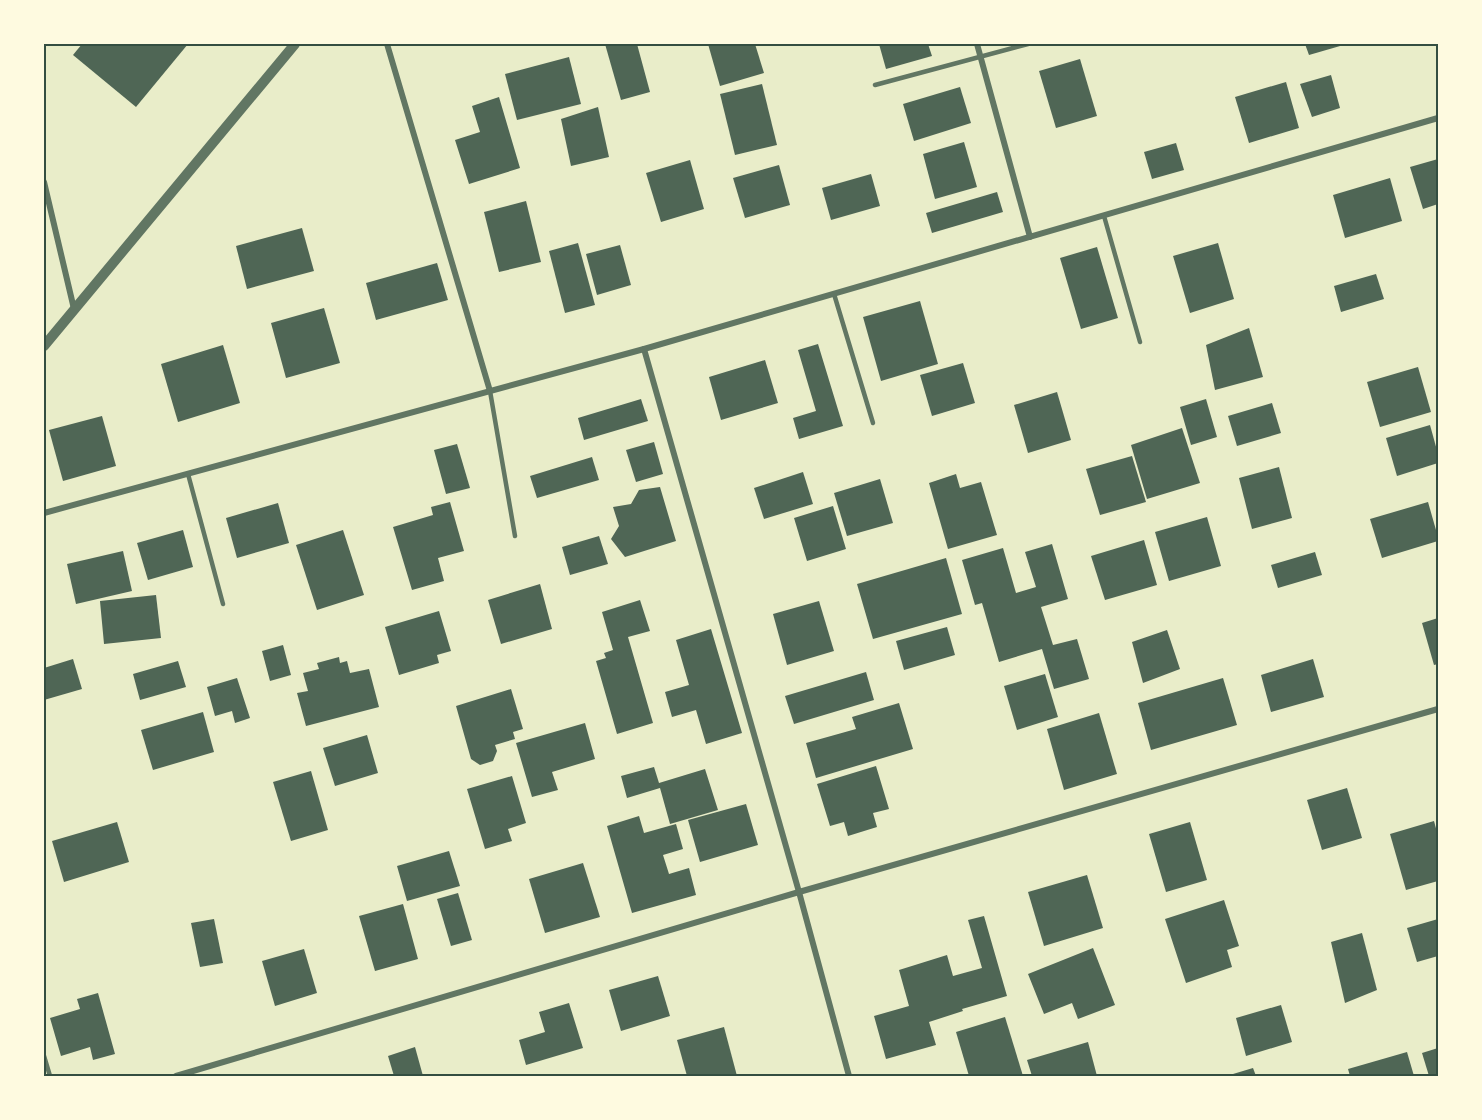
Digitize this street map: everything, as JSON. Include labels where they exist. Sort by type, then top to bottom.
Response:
[{"type":"street","points":[[44,346],[295,44]]},
{"type":"street","points":[[387,44],[490,391]]},
{"type":"street","points":[[977,44],[1030,237]]},
{"type":"street","points":[[44,513],[644,349],[1438,118]]},
{"type":"street","points":[[44,182],[74,309]]},
{"type":"street","points":[[644,349],[799,892],[849,1077]]},
{"type":"street","points":[[176,1077],[799,892],[1438,709]]},
{"type":"lane","points":[[875,85],[1028,44]]},
{"type":"lane","points":[[1104,216],[1140,342]]},
{"type":"lane","points":[[834,294],[873,423]]},
{"type":"lane","points":[[490,391],[515,536]]},
{"type":"lane","points":[[188,474],[223,604]]},
{"type":"lane","points":[[44,1056],[50,1077]]},
{"type":"building","points":[[82,44],[188,44],[136,107],[73,55]]},
{"type":"building","points":[[605,44],[637,44],[650,92],[621,100]]},
{"type":"building","points":[[708,44],[755,44],[764,73],[720,86]]},
{"type":"building","points":[[879,44],[928,44],[932,56],[886,69]]},
{"type":"building","points":[[1305,44],[1347,44],[1309,55]]},
{"type":"building","points":[[569,57],[581,104],[517,120],[505,74]]},
{"type":"building","points":[[1080,59],[1097,116],[1056,128],[1039,71]]},
{"type":"building","points":[[1331,75],[1340,108],[1312,117],[1300,84]]},
{"type":"building","points":[[1286,82],[1299,128],[1249,143],[1235,97]]},
{"type":"building","points":[[762,84],[777,145],[735,155],[720,94]]},
{"type":"building","points":[[960,87],[971,123],[914,141],[903,104]]},
{"type":"building","points":[[499,97],[520,168],[469,184],[455,140],[480,132],[472,106]]},
{"type":"building","points":[[598,107],[609,157],[571,166],[561,119]]},
{"type":"building","points":[[964,142],[977,187],[935,199],[923,154]]},
{"type":"building","points":[[1176,143],[1184,170],[1152,179],[1144,152]]},
{"type":"building","points":[[1438,159],[1438,204],[1423,209],[1410,167]]},
{"type":"building","points":[[690,160],[704,209],[661,222],[646,173]]},
{"type":"building","points":[[779,165],[790,205],[745,218],[733,178]]},
{"type":"building","points":[[871,174],[880,206],[831,220],[822,188]]},
{"type":"building","points":[[1390,178],[1402,221],[1345,238],[1333,195]]},
{"type":"building","points":[[997,192],[1003,212],[932,233],[926,213]]},
{"type":"building","points":[[526,201],[541,262],[499,272],[484,212]]},
{"type":"building","points":[[302,228],[314,271],[247,289],[236,246]]},
{"type":"building","points":[[578,243],[595,305],[565,313],[549,251]]},
{"type":"building","points":[[1218,243],[1234,299],[1190,313],[1173,256]]},
{"type":"building","points":[[620,245],[631,285],[597,295],[586,254]]},
{"type":"building","points":[[1097,247],[1118,318],[1081,329],[1060,258]]},
{"type":"building","points":[[437,263],[448,300],[376,320],[366,283]]},
{"type":"building","points":[[1376,274],[1384,299],[1341,312],[1334,286]]},
{"type":"building","points":[[920,301],[938,364],[881,381],[863,317]]},
{"type":"building","points":[[324,308],[340,363],[286,378],[271,323]]},
{"type":"building","points":[[1249,328],[1263,377],[1215,390],[1206,345]]},
{"type":"building","points":[[818,344],[843,426],[799,439],[793,418],[816,411],[798,350]]},
{"type":"building","points":[[223,345],[240,403],[178,422],[161,364]]},
{"type":"building","points":[[765,360],[778,403],[721,420],[709,377]]},
{"type":"building","points":[[963,363],[975,403],[932,416],[920,375]]},
{"type":"building","points":[[1418,367],[1431,412],[1380,427],[1367,382]]},
{"type":"building","points":[[1057,392],[1071,440],[1028,453],[1014,405]]},
{"type":"building","points":[[641,399],[648,421],[584,440],[578,418]]},
{"type":"building","points":[[1206,399],[1217,437],[1191,445],[1180,407]]},
{"type":"building","points":[[1272,403],[1281,433],[1237,446],[1228,416]]},
{"type":"building","points":[[102,416],[116,466],[63,481],[49,430]]},
{"type":"building","points":[[1430,425],[1438,454],[1438,463],[1397,476],[1386,438]]},
{"type":"building","points":[[1182,428],[1200,483],[1147,499],[1131,445]]},
{"type":"building","points":[[654,442],[663,474],[636,482],[626,450]]},
{"type":"building","points":[[457,444],[470,488],[446,494],[434,450]]},
{"type":"building","points":[[1132,456],[1146,502],[1100,515],[1086,469]]},
{"type":"building","points":[[592,457],[599,480],[537,498],[530,476]]},
{"type":"building","points":[[1279,467],[1292,518],[1252,529],[1239,478]]},
{"type":"building","points":[[803,472],[813,504],[764,519],[754,488]]},
{"type":"building","points":[[956,474],[960,488],[981,482],[997,535],[948,549],[929,483]]},
{"type":"building","points":[[880,479],[893,523],[847,536],[834,493]]},
{"type":"building","points":[[660,487],[676,541],[625,557],[611,539],[619,526],[613,507],[631,504],[639,490]]},
{"type":"building","points":[[450,502],[464,551],[438,558],[444,581],[412,590],[393,527],[433,515],[431,507]]},
{"type":"building","points":[[1428,502],[1438,541],[1382,558],[1370,519]]},
{"type":"building","points":[[278,503],[289,543],[237,558],[226,518]]},
{"type":"building","points":[[833,506],[846,549],[807,561],[794,518]]},
{"type":"building","points":[[1207,517],[1221,566],[1169,581],[1155,532]]},
{"type":"building","points":[[183,530],[193,567],[148,580],[137,543]]},
{"type":"building","points":[[343,530],[364,595],[317,610],[296,545]]},
{"type":"building","points":[[599,536],[608,564],[570,575],[562,547]]},
{"type":"building","points":[[1144,540],[1157,585],[1105,600],[1091,556]]},
{"type":"building","points":[[1052,544],[1068,599],[1041,607],[1053,645],[1077,639],[1089,679],[1054,689],[1042,649],[999,662],[982,603],[975,605],[962,560],[1003,548],[1016,593],[1036,587],[1025,552]]},
{"type":"building","points":[[123,551],[132,591],[76,604],[67,564]]},
{"type":"building","points":[[1315,552],[1322,575],[1278,588],[1271,565]]},
{"type":"building","points":[[946,558],[962,614],[873,639],[857,584]]},
{"type":"building","points":[[540,584],[552,629],[501,644],[488,600]]},
{"type":"building","points":[[156,595],[161,638],[104,644],[100,601]]},
{"type":"building","points":[[640,600],[650,631],[628,637],[653,723],[617,734],[596,661],[606,658],[604,653],[613,650],[602,612]]},
{"type":"building","points":[[819,601],[834,651],[787,665],[773,614]]},
{"type":"building","points":[[439,611],[451,651],[437,655],[439,663],[399,675],[385,627]]},
{"type":"building","points":[[1438,618],[1438,664],[1434,665],[1422,623]]},
{"type":"building","points":[[947,627],[955,655],[904,670],[896,641]]},
{"type":"building","points":[[711,629],[742,733],[706,744],[696,710],[672,717],[665,692],[689,685],[676,640]]},
{"type":"building","points":[[1167,630],[1180,669],[1143,683],[1132,642]]},
{"type":"building","points":[[283,645],[291,675],[270,681],[262,651]]},
{"type":"building","points":[[339,657],[340,663],[347,661],[350,673],[369,669],[379,707],[306,726],[297,693],[308,691],[303,673],[319,669],[317,663]]},
{"type":"building","points":[[73,659],[82,689],[44,700],[44,668]]},
{"type":"building","points":[[1313,659],[1324,697],[1271,712],[1261,675]]},
{"type":"building","points":[[178,661],[186,687],[140,700],[133,674]]},
{"type":"building","points":[[866,672],[874,700],[794,724],[785,696]]},
{"type":"building","points":[[1045,674],[1058,717],[1017,730],[1004,686]]},
{"type":"building","points":[[237,678],[250,718],[235,723],[232,711],[215,716],[207,687]]},
{"type":"building","points":[[1223,678],[1237,725],[1151,750],[1138,703]]},
{"type":"building","points":[[511,689],[523,729],[513,732],[515,739],[495,745],[497,751],[493,761],[480,765],[471,759],[456,706]]},
{"type":"building","points":[[899,703],[913,749],[816,778],[806,743],[856,729],[852,717]]},
{"type":"building","points":[[203,712],[214,752],[153,770],[141,730]]},
{"type":"building","points":[[1099,713],[1117,774],[1064,790],[1047,729]]},
{"type":"building","points":[[585,723],[595,759],[552,772],[558,790],[532,797],[516,743]]},
{"type":"building","points":[[367,735],[378,773],[335,786],[323,748]]},
{"type":"building","points":[[876,766],[889,809],[873,813],[877,827],[848,836],[844,822],[830,826],[817,784]]},
{"type":"building","points":[[654,767],[659,783],[705,769],[718,810],[670,824],[660,788],[627,798],[621,776]]},
{"type":"building","points":[[311,771],[328,830],[291,841],[273,782]]},
{"type":"building","points":[[512,776],[526,823],[508,829],[512,841],[485,849],[467,789]]},
{"type":"building","points":[[1347,788],[1362,838],[1322,850],[1307,800]]},
{"type":"building","points":[[746,804],[758,845],[700,862],[688,820]]},
{"type":"building","points":[[639,816],[644,833],[676,824],[683,849],[663,855],[669,874],[689,868],[696,895],[632,913],[607,826]]},
{"type":"building","points":[[1434,821],[1438,836],[1438,881],[1406,890],[1390,834]]},
{"type":"building","points":[[117,822],[129,862],[64,882],[52,841]]},
{"type":"building","points":[[1190,822],[1207,880],[1166,892],[1149,834]]},
{"type":"building","points":[[449,851],[460,886],[407,901],[397,866]]},
{"type":"building","points":[[583,863],[600,917],[545,933],[529,879]]},
{"type":"building","points":[[1087,875],[1103,928],[1044,946],[1028,892]]},
{"type":"building","points":[[458,893],[472,940],[451,946],[437,899]]},
{"type":"building","points":[[1224,900],[1239,946],[1227,950],[1232,967],[1186,983],[1165,919]]},
{"type":"building","points":[[403,904],[418,959],[375,971],[359,916]]},
{"type":"building","points":[[984,916],[1007,996],[962,1009],[963,1011],[929,1022],[936,1045],[886,1059],[874,1016],[909,1006],[899,970],[947,955],[953,976],[982,968],[968,920]]},
{"type":"building","points":[[214,919],[223,963],[200,967],[191,923]]},
{"type":"building","points":[[1438,919],[1438,956],[1417,962],[1407,928]]},
{"type":"building","points":[[1362,933],[1377,990],[1345,1003],[1331,942]]},
{"type":"building","points":[[1093,948],[1115,1005],[1078,1019],[1072,1003],[1044,1014],[1028,974]]},
{"type":"building","points":[[304,949],[317,993],[275,1006],[262,961]]},
{"type":"building","points":[[658,976],[670,1016],[621,1031],[609,990]]},
{"type":"building","points":[[98,993],[115,1054],[93,1060],[90,1047],[61,1056],[50,1018],[80,1009],[77,999]]},
{"type":"building","points":[[569,1003],[583,1048],[526,1065],[519,1040],[545,1032],[539,1012]]},
{"type":"building","points":[[1281,1005],[1292,1042],[1246,1056],[1236,1018]]},
{"type":"building","points":[[1005,1017],[1023,1076],[969,1076],[956,1032]]},
{"type":"building","points":[[724,1027],[737,1076],[687,1076],[677,1040]]},
{"type":"building","points":[[1088,1042],[1097,1076],[1032,1076],[1027,1060]]},
{"type":"building","points":[[415,1047],[423,1076],[394,1076],[388,1056]]},
{"type":"building","points":[[1438,1048],[1438,1076],[1429,1076],[1422,1053]]},
{"type":"building","points":[[1407,1052],[1414,1076],[1350,1076],[1348,1069]]},
{"type":"building","points":[[1253,1068],[1256,1076],[1234,1076],[1233,1074]]}]
